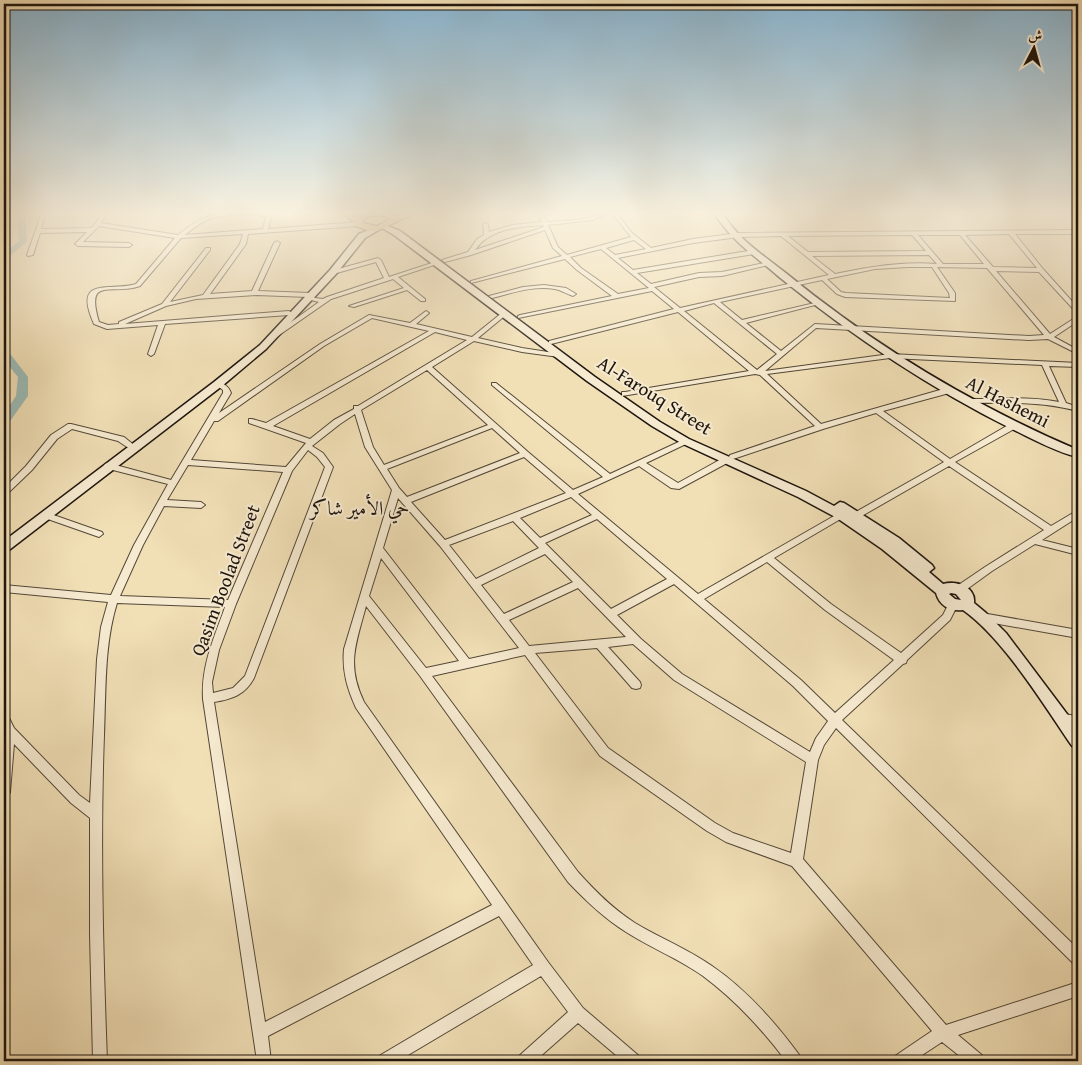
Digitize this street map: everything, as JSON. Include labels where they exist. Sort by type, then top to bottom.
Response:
[{"type":"street","points":[[157,262],[135,287],[104,287],[95,292],[91,297],[91,302],[96,323],[104,326],[162,324],[289,313]]},
{"type":"street","points":[[164,305],[198,262]]},
{"type":"street","points":[[204,298],[230,262]]},
{"type":"street","points":[[254,294],[269,262]]},
{"type":"street","points":[[274,337],[335,262]]},
{"type":"street","points":[[4,540],[240,362],[264,342],[289,313],[333,272],[341,262]]},
{"type":"street","points":[[333,272],[372,262]]},
{"type":"street","points":[[379,262],[386,279]]},
{"type":"street","points":[[4,547],[218,384],[274,337],[324,301],[438,262]]},
{"type":"street","name":"Al-Farouq Street","points":[[441,262],[474,282],[656,424],[685,441],[804,488],[857,515],[895,541],[951,589]]},
{"type":"street","name":"Al-Farouq Street","points":[[441,262],[559,354],[595,378],[625,394],[665,423],[841,515],[951,589]]},
{"type":"street","points":[[474,282],[548,262]]},
{"type":"street","points":[[571,262],[616,296]]},
{"type":"street","points":[[619,262],[759,372],[820,427]]},
{"type":"street","points":[[631,272],[694,262]]},
{"type":"street","name":"Al Hashemi","points":[[766,262],[848,328],[890,356],[1013,426],[1078,454]]},
{"type":"street","points":[[817,262],[833,276]]},
{"type":"street","points":[[938,262],[941,265]]},
{"type":"street","points":[[984,262],[1049,337],[1078,352]]},
{"type":"street","points":[[1034,262],[1078,311]]},
{"type":"street","points":[[520,317],[699,275],[722,274],[769,264]]},
{"type":"street","points":[[823,278],[845,295],[953,300],[952,293],[933,265]]},
{"type":"street","points":[[552,342],[678,310],[883,266],[941,265],[1041,270]]},
{"type":"street","points":[[394,277],[423,300]]},
{"type":"street","points":[[492,296],[541,286],[562,288],[573,294]]},
{"type":"street","points":[[352,306],[409,288]]},
{"type":"street","points":[[114,326],[164,305],[204,298],[254,294],[307,295],[313,300],[324,301]]},
{"type":"street","points":[[715,302],[781,354]]},
{"type":"street","points":[[742,322],[816,303]]},
{"type":"street","points":[[412,324],[426,313]]},
{"type":"street","name":"Qasim Boolad Street","points":[[264,1061],[208,699],[207,682],[210,665],[231,604],[288,470],[309,444],[357,408],[473,339],[505,313]]},
{"type":"street","points":[[212,420],[289,366],[367,317],[375,316],[532,352],[559,354]]},
{"type":"street","points":[[759,372],[814,326],[829,325],[848,328],[1029,338],[1049,337],[1078,318]]},
{"type":"street","points":[[151,354],[162,324]]},
{"type":"street","points":[[267,426],[435,330]]},
{"type":"street","points":[[625,394],[759,372],[890,356],[1078,365]]},
{"type":"street","points":[[1045,364],[1063,403]]},
{"type":"street","points":[[428,367],[525,454],[599,514],[674,580],[797,683],[1078,958]]},
{"type":"street","points":[[100,1061],[95,814],[100,697],[106,634],[114,599],[162,503],[228,391],[218,384]]},
{"type":"street","points":[[494,384],[609,478]]},
{"type":"street","points":[[640,463],[668,484],[676,486],[730,458],[820,427],[950,390]]},
{"type":"street","points":[[971,401],[1063,403],[1078,409]]},
{"type":"street","points":[[357,408],[369,447],[396,490],[443,544],[527,650],[604,752],[717,831],[730,838],[796,860],[943,1032],[978,1061]]},
{"type":"street","points":[[878,411],[1051,531]]},
{"type":"street","points":[[208,699],[237,692],[245,686],[286,588],[308,519],[329,467],[309,444],[252,421]]},
{"type":"street","points":[[383,468],[494,425]]},
{"type":"street","points":[[4,492],[29,468],[54,437],[71,426],[121,440],[130,445]]},
{"type":"street","points":[[857,515],[1013,426]]},
{"type":"street","points":[[443,544],[514,518],[609,478],[685,441]]},
{"type":"street","points":[[406,501],[525,454]]},
{"type":"street","points":[[186,462],[288,470]]},
{"type":"street","points":[[108,466],[173,483]]},
{"type":"street","points":[[396,490],[349,649],[347,663],[348,681],[360,705],[543,967],[578,1013],[634,1061]]},
{"type":"street","points":[[162,503],[201,505]]},
{"type":"street","points":[[1078,513],[1035,541],[951,589],[944,598],[982,617],[996,631],[1078,741]]},
{"type":"street","points":[[474,584],[599,514]]},
{"type":"street","points":[[45,515],[99,534]]},
{"type":"street","points":[[697,599],[841,515]]},
{"type":"street","points":[[514,518],[635,640],[678,677],[812,760]]},
{"type":"street","points":[[1035,541],[1078,552]]},
{"type":"street","points":[[378,548],[466,662]]},
{"type":"street","points":[[768,558],[828,607],[902,660]]},
{"type":"street","points":[[610,614],[674,580]]},
{"type":"street","points":[[502,619],[580,583]]},
{"type":"street","points":[[4,588],[114,599],[231,604]]},
{"type":"street","points":[[364,596],[424,673],[568,870],[594,900],[621,922],[707,971],[748,1004],[795,1061]]},
{"type":"street","points":[[796,860],[812,760],[820,742],[835,720],[902,660],[959,604]]},
{"type":"street","points":[[982,617],[1078,634]]},
{"type":"street","points":[[424,673],[466,662],[527,650],[635,640]]},
{"type":"street","points":[[599,643],[636,685]]},
{"type":"street","points":[[4,719],[10,732],[75,799],[95,814]]},
{"type":"street","points":[[1063,719],[1078,721]]},
{"type":"street","points":[[4,792],[10,732]]},
{"type":"street","points":[[259,1033],[502,907]]},
{"type":"street","points":[[384,1061],[543,967]]},
{"type":"street","points":[[900,1061],[943,1032],[1078,990]]},
{"type":"street","points":[[524,1061],[578,1013]]},
{"type":"waterway","points":[[4,353],[23,377],[22,396],[4,422]]},
{"type":"district","name":"حي الأمير شاكر","points":[[360,508]]}]
